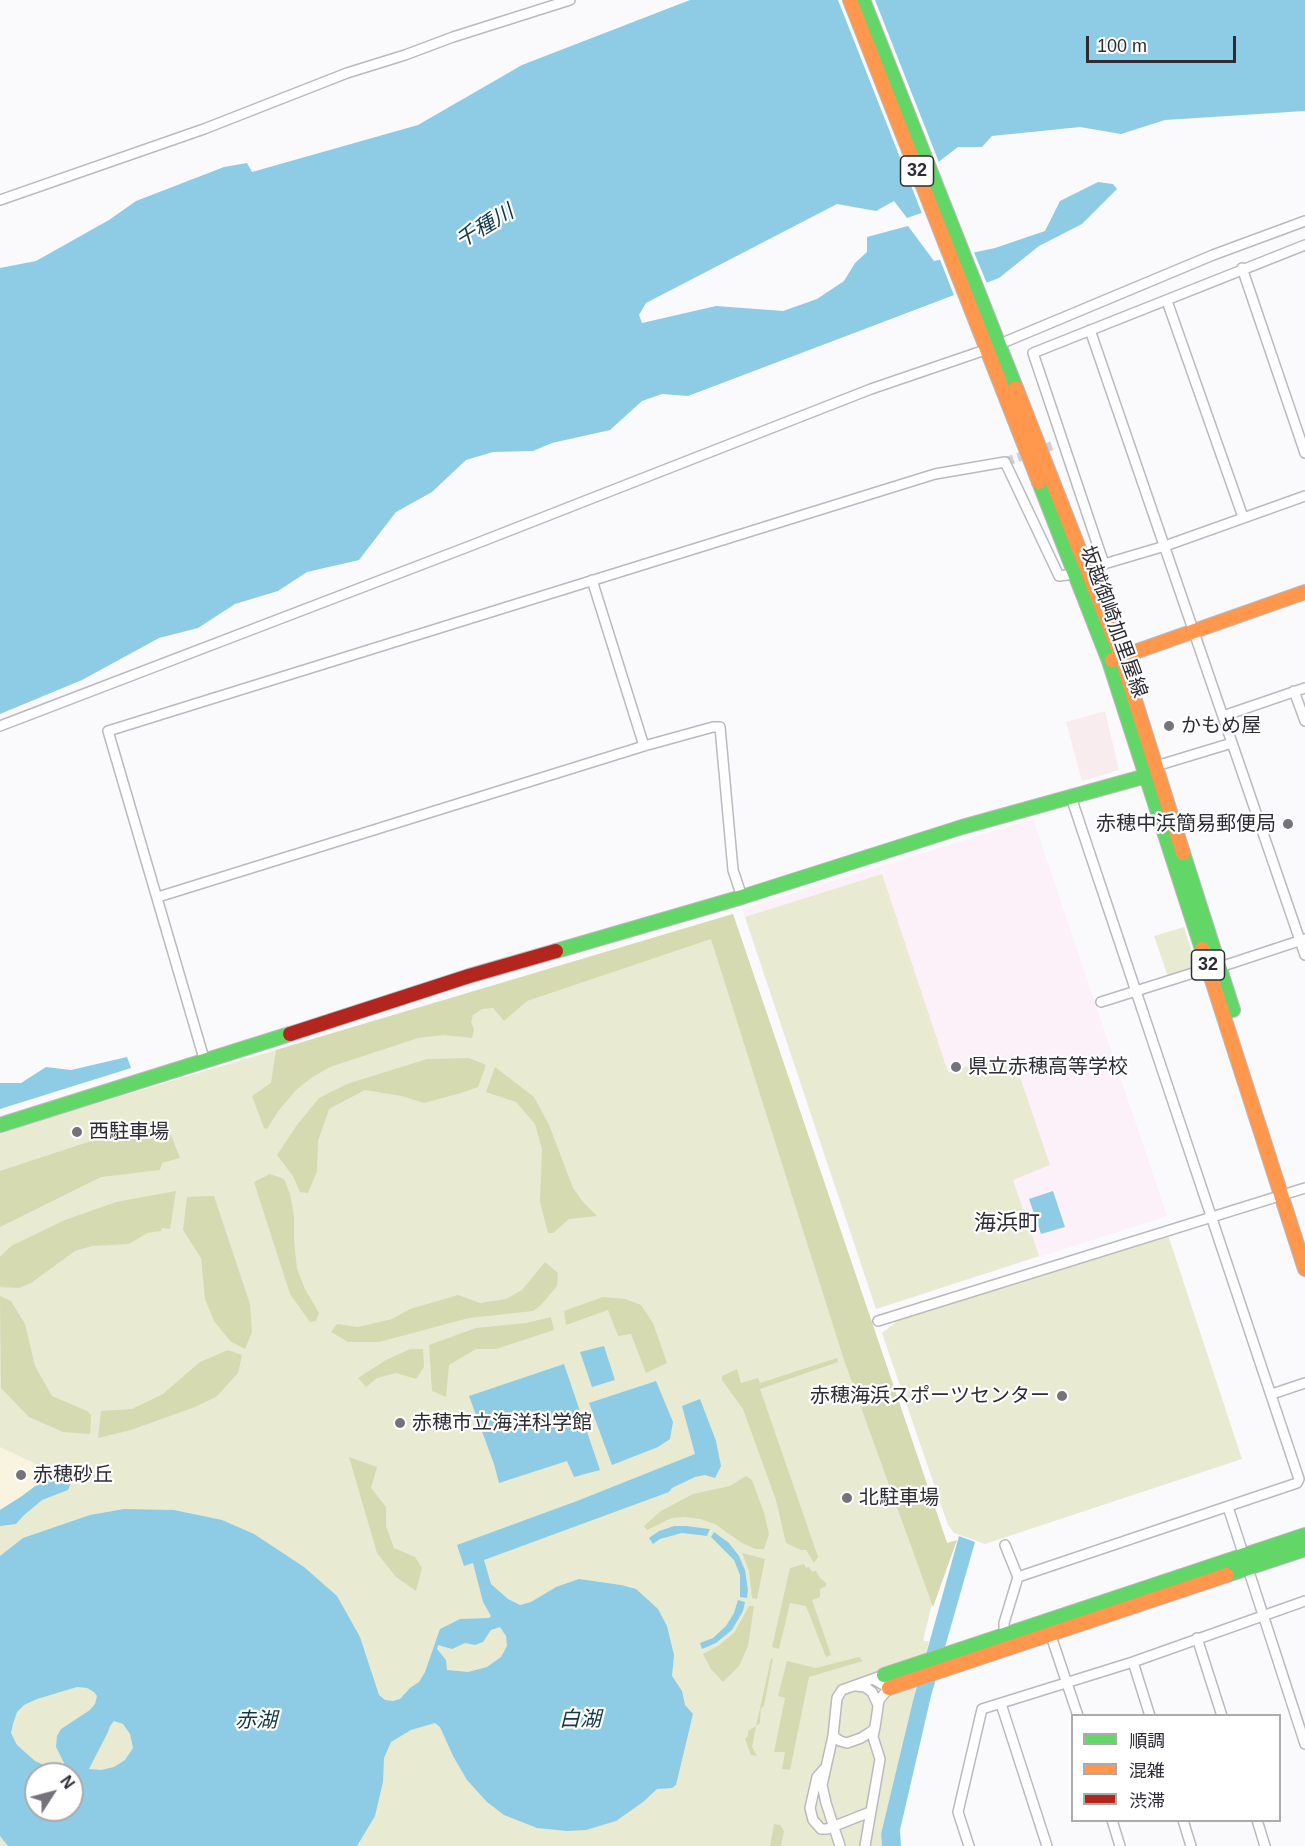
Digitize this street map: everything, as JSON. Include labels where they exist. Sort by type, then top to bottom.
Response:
[{"type":"main road","name":"坂越御崎加里屋線","points":[[850,0],[991,343],[1156,766],[1285,1194],[1305,1269]]},
{"type":"main road","name":"坂越御崎加里屋線","points":[[863,0],[991,343]]},
{"type":"main road","points":[[1115,659],[1305,592]]},
{"type":"main road","name":"坂越御崎加里屋線","points":[[1115,659],[1146,776],[1215,967]]},
{"type":"main road","points":[[0,1125],[205,1062],[469,976],[742,897],[962,827],[1146,776],[1156,766]]},
{"type":"main road","name":"坂越御崎加里屋線","points":[[1285,1194],[1305,1239]]},
{"type":"main road","points":[[1246,1562],[1305,1535]]},
{"type":"main road","points":[[882,1680],[916,1679],[944,1662],[1004,1641],[1246,1562],[1305,1549]]},
{"type":"main road","points":[[882,1680],[920,1663],[944,1662]]},
{"type":"street","points":[[0,200],[204,129],[347,73],[570,0]]},
{"type":"street","points":[[0,726],[1305,221]]},
{"type":"street","points":[[1104,564],[1058,444],[1033,353],[1167,301],[1242,268],[1305,245]]},
{"type":"street","points":[[1242,268],[1305,453]]},
{"type":"street","points":[[1167,301],[1243,517]]},
{"type":"street","points":[[1090,330],[1232,743],[1303,940],[1305,955]]},
{"type":"street","points":[[205,1062],[108,731],[935,474],[1005,462],[1059,576],[1081,572],[1165,546],[1305,496]]},
{"type":"street","points":[[592,580],[644,746]]},
{"type":"street","points":[[1223,716],[1305,688]]},
{"type":"street","points":[[1294,692],[1305,721]]},
{"type":"street","points":[[158,897],[644,746],[713,727],[720,727],[734,870],[742,897]]},
{"type":"street","points":[[1156,766],[1232,743]]},
{"type":"street","points":[[1018,1577],[1297,1483],[1299,1479],[1071,797]]},
{"type":"street","points":[[1101,1002],[1303,940]]},
{"type":"street","points":[[878,1321],[1305,1188]]},
{"type":"street","points":[[1272,1394],[1305,1383]]},
{"type":"street","points":[[1228,1507],[1305,1744]]},
{"type":"street","points":[[1004,1641],[1004,1623],[1018,1577],[1005,1545]]},
{"type":"street","points":[[969,1846],[958,1812],[982,1709],[1133,1662],[1305,1602]]},
{"type":"street","points":[[1049,1627],[1077,1714]]},
{"type":"street","points":[[1197,1638],[1221,1714]]},
{"type":"street","points":[[1133,1662],[1149,1714]]},
{"type":"street","points":[[840,1846],[822,1785],[839,1693],[853,1685],[882,1680],[883,1693],[878,1705],[873,1737],[880,1759],[865,1846]]},
{"type":"street","points":[[853,1685],[869,1689],[874,1694],[878,1705]]},
{"type":"street","points":[[1001,1704],[1047,1846]]},
{"type":"street","points":[[832,1736],[840,1742],[847,1743],[865,1737],[875,1727]]},
{"type":"street","points":[[826,1766],[817,1777],[810,1808],[813,1820],[821,1829],[834,1827],[870,1812]]},
{"type":"street","points":[[1112,1822],[1120,1846]]},
{"type":"street","points":[[1183,1822],[1191,1846]]},
{"type":"street","points":[[1257,1822],[1265,1846]]},
{"type":"shaded area","points":[[1105,711],[1119,770],[1082,781],[1066,722]]},
{"type":"shaded area","name":"県立赤穂高等学校","points":[[1033,819],[1167,1216],[876,1309],[742,909]]},
{"type":"green space","points":[[882,874],[948,1072],[992,1059],[1018,1071],[1050,1165],[1013,1180],[1039,1256],[876,1309],[745,917]]},
{"type":"green space","points":[[733,914],[947,1543],[923,1641],[929,1641],[881,1834],[882,1846],[0,1846],[0,1132]]},
{"type":"green space","points":[[733,914],[947,1543],[957,1540],[933,1607],[844,1360],[711,939],[527,1001],[504,1021],[493,1008],[482,1009],[473,1015],[472,1038],[443,1035],[418,1038],[330,1067],[296,1090],[267,1129],[264,1128],[252,1096],[271,1083],[276,1050]]},
{"type":"green space","points":[[1184,927],[1197,967],[1168,977],[1154,936]]},
{"type":"green space","points":[[469,1058],[486,1065],[478,1087],[424,1103],[402,1096],[365,1090],[329,1109],[318,1141],[317,1171],[308,1193],[300,1192],[293,1176],[277,1155],[319,1098],[347,1084],[427,1059]]},
{"type":"green space","points":[[495,1067],[534,1097],[549,1125],[573,1188],[597,1216],[569,1219],[553,1233],[548,1233],[540,1202],[542,1149],[535,1124],[516,1102],[486,1092]]},
{"type":"green space","points":[[152,1121],[159,1123],[163,1135],[171,1135],[180,1158],[162,1163],[160,1170],[101,1177],[0,1227],[0,1171]]},
{"type":"green space","points":[[270,1174],[284,1179],[290,1194],[294,1216],[297,1269],[319,1313],[316,1321],[310,1322],[290,1294],[254,1182]]},
{"type":"green space","points":[[176,1191],[170,1229],[162,1228],[161,1231],[147,1233],[129,1244],[92,1246],[75,1251],[31,1283],[19,1288],[0,1287],[0,1257],[11,1246],[65,1220],[116,1202]]},
{"type":"green space","points":[[214,1196],[250,1304],[252,1332],[245,1349],[230,1341],[214,1321],[205,1299],[201,1258],[183,1230],[187,1197]]},
{"type":"green space","name":"赤穂海浜スポーツセンター","points":[[1168,1235],[1242,1459],[985,1544],[954,1533],[948,1525],[882,1333],[904,1316]]},
{"type":"green space","points":[[545,1262],[558,1273],[557,1286],[533,1311],[469,1318],[379,1342],[348,1342],[331,1332],[337,1324],[358,1327],[392,1319],[410,1309],[458,1295],[480,1303],[506,1299],[522,1290]]},
{"type":"green space","points":[[0,1296],[11,1301],[25,1324],[35,1366],[52,1396],[87,1411],[91,1415],[90,1434],[63,1432],[29,1417],[1,1388]]},
{"type":"green space","points":[[603,1297],[625,1299],[641,1305],[653,1323],[667,1363],[646,1373],[631,1334],[618,1336],[608,1310],[566,1325],[564,1311]]},
{"type":"green space","points":[[551,1317],[554,1330],[496,1349],[476,1349],[449,1365],[446,1397],[432,1391],[429,1345],[476,1328],[526,1323]]},
{"type":"green space","points":[[410,1349],[423,1349],[424,1367],[416,1379],[396,1373],[377,1378],[366,1387],[358,1378],[386,1360]]},
{"type":"green space","points":[[228,1350],[242,1355],[238,1373],[216,1397],[131,1430],[98,1438],[101,1411],[132,1409],[163,1394],[200,1362]]},
{"type":"green space","points":[[837,1358],[838,1362],[760,1389],[818,1557],[814,1563],[806,1550],[786,1543],[776,1500],[743,1409],[722,1380],[722,1376],[737,1369],[741,1383],[758,1378],[760,1383]]},
{"type":"green space","points":[[349,1457],[377,1467],[371,1488],[386,1507],[386,1526],[394,1548],[415,1557],[422,1568],[416,1591],[396,1577],[377,1553]]},
{"type":"green space","points":[[746,1476],[752,1480],[764,1513],[769,1534],[764,1549],[756,1549],[742,1543],[715,1524],[700,1519],[672,1518],[647,1530],[644,1526],[661,1511],[693,1494],[730,1486]]},
{"type":"green space","points":[[742,1553],[765,1559],[757,1599],[752,1598],[749,1571]]},
{"type":"green space","points":[[804,1564],[812,1572],[816,1571],[826,1583],[826,1586],[820,1589],[820,1597],[812,1600],[831,1655],[826,1657],[806,1606],[790,1603],[779,1649],[772,1647],[790,1568]]},
{"type":"green space","points":[[749,1606],[754,1606],[748,1646],[739,1666],[723,1682],[711,1669],[703,1654],[734,1633]]},
{"type":"green space","points":[[859,1657],[863,1661],[809,1677],[790,1770],[782,1769],[785,1752],[774,1752],[785,1698],[778,1696],[787,1661],[816,1668]]},
{"type":"green space","points":[[773,1658],[764,1706],[761,1708],[760,1723],[756,1726]]},
{"type":"green space","points":[[756,1726],[752,1747],[757,1756],[751,1755],[745,1739],[748,1731]]},
{"type":"green space","points":[[774,1824],[780,1825],[784,1831],[781,1846],[770,1846]]},
{"type":"sand","name":"赤穂砂丘","points":[[0,1447],[38,1465],[41,1469],[42,1481],[0,1510]]},
{"type":"water","name":"千種川","points":[[690,0],[1305,0],[1305,111],[1165,120],[1121,134],[1080,127],[992,136],[982,147],[958,147],[937,163],[930,210],[907,218],[894,201],[876,211],[837,204],[646,303],[639,315],[642,323],[716,306],[783,311],[817,299],[844,281],[855,263],[867,252],[867,237],[908,226],[934,261],[995,248],[1045,231],[1060,201],[1098,182],[1113,184],[1117,189],[1082,224],[1039,246],[999,278],[688,396],[662,394],[642,401],[610,430],[552,443],[533,451],[493,452],[466,460],[432,492],[396,512],[359,560],[307,572],[278,591],[235,604],[198,628],[159,638],[82,680],[0,714],[0,268],[36,261],[109,220],[136,201],[224,167],[247,163],[252,172],[418,125],[522,65]]},
{"type":"water","points":[[127,1057],[131,1068],[0,1109],[0,1083],[21,1083],[46,1067],[71,1070]]},
{"type":"water","points":[[1053,1191],[1065,1227],[1041,1234],[1029,1199]]},
{"type":"water","points":[[604,1346],[615,1380],[592,1387],[580,1352]]},
{"type":"water","points":[[564,1364],[600,1470],[574,1477],[567,1461],[499,1483],[469,1396]]},
{"type":"water","points":[[656,1381],[673,1422],[670,1439],[658,1447],[612,1465],[589,1403]]},
{"type":"water","name":"赤湖","points":[[700,1399],[716,1441],[721,1466],[715,1478],[705,1475],[695,1477],[672,1488],[669,1492],[484,1560],[491,1584],[508,1599],[520,1605],[531,1602],[556,1587],[579,1579],[621,1585],[636,1589],[658,1609],[667,1626],[674,1655],[672,1676],[682,1691],[685,1705],[693,1714],[676,1785],[672,1788],[657,1789],[616,1821],[586,1830],[567,1831],[537,1828],[504,1815],[487,1802],[467,1780],[440,1727],[435,1723],[411,1730],[391,1742],[384,1758],[383,1782],[375,1816],[357,1846],[8,1846],[0,1836],[0,1556],[23,1538],[90,1515],[124,1509],[174,1510],[222,1520],[254,1534],[304,1567],[337,1596],[360,1637],[379,1695],[385,1700],[393,1701],[400,1699],[419,1682],[425,1672],[440,1629],[460,1619],[491,1616],[483,1602],[473,1563],[464,1566],[457,1545],[695,1454],[682,1406]],"holes":[[[500,1627],[506,1636],[507,1646],[501,1657],[487,1667],[468,1672],[447,1670],[446,1660],[437,1649],[438,1645],[452,1649],[465,1643],[475,1645],[483,1642],[491,1630]],[[77,1687],[87,1688],[94,1692],[97,1696],[95,1704],[90,1710],[61,1729],[57,1736],[56,1747],[64,1762],[84,1762],[84,1822],[24,1822],[24,1762],[37,1762],[17,1745],[11,1733],[17,1712],[24,1705],[37,1699]],[[114,1721],[123,1724],[130,1734],[133,1748],[125,1760],[114,1767],[101,1770],[89,1769]]]},
{"type":"water","points":[[78,1467],[68,1490],[42,1500],[16,1524],[0,1526],[0,1510],[42,1481]]},
{"type":"water","points":[[674,1526],[710,1529],[707,1536],[682,1533],[660,1539],[653,1544],[649,1538],[659,1531]]},
{"type":"water","points":[[714,1532],[729,1543],[739,1556],[745,1570],[747,1598],[740,1597],[740,1575],[734,1560],[711,1537]]},
{"type":"water","points":[[959,1536],[975,1542],[931,1696],[900,1830],[901,1846],[882,1846],[881,1834],[913,1701]]},
{"type":"water","points":[[738,1600],[745,1602],[743,1611],[732,1630],[716,1643],[702,1649],[700,1643],[713,1638],[726,1626],[734,1613]]},
{"type":"pier","points":[[838,0],[875,0],[940,165],[932,213],[923,216]]},
{"type":"pier","points":[[973,250],[988,286],[955,298],[939,257]]},
{"type":"tunnel","points":[[1005,462],[1054,445]]},
{"type":"traffic: fast","points":[[863,0],[1016,388]]},
{"type":"traffic: fast","points":[[1039,482],[1109,661],[1202,949]]},
{"type":"traffic: fast","points":[[556,951],[742,897],[962,827],[1146,776],[1152,770]]},
{"type":"traffic: fast","points":[[1183,853],[1233,1010]]},
{"type":"traffic: fast","points":[[0,1125],[290,1034]]},
{"type":"traffic: fast","points":[[884,1675],[1305,1535]]},
{"type":"traffic: fast","points":[[1227,1575],[1305,1549]]},
{"type":"traffic: slow","points":[[850,0],[1039,482]]},
{"type":"traffic: slow","points":[[1016,388],[1121,656],[1183,853]]},
{"type":"traffic: slow","points":[[1112,660],[1305,592]]},
{"type":"traffic: slow","points":[[1202,949],[1305,1269]]},
{"type":"traffic: slow","points":[[889,1688],[1227,1575]]},
{"type":"traffic: jam","points":[[290,1034],[469,976],[556,951]]},
{"type":"place","name":"かもめ屋","points":[[1169,726]]},
{"type":"place","name":"赤穂中浜簡易郵便局","points":[[1288,824]]},
{"type":"place","name":"県立赤穂高等学校","points":[[956,1067]]},
{"type":"place","name":"西駐車場","points":[[77,1132]]},
{"type":"place","name":"赤穂海浜スポーツセンター","points":[[1062,1396]]},
{"type":"place","name":"赤穂市立海洋科学館","points":[[400,1423]]},
{"type":"place","name":"赤穂砂丘","points":[[21,1475]]},
{"type":"place","name":"北駐車場","points":[[847,1498]]},
{"type":"district","name":"海浜町","points":[[1007,1224]]},
{"type":"water label","name":"白湖","points":[[580,1720]]}]
